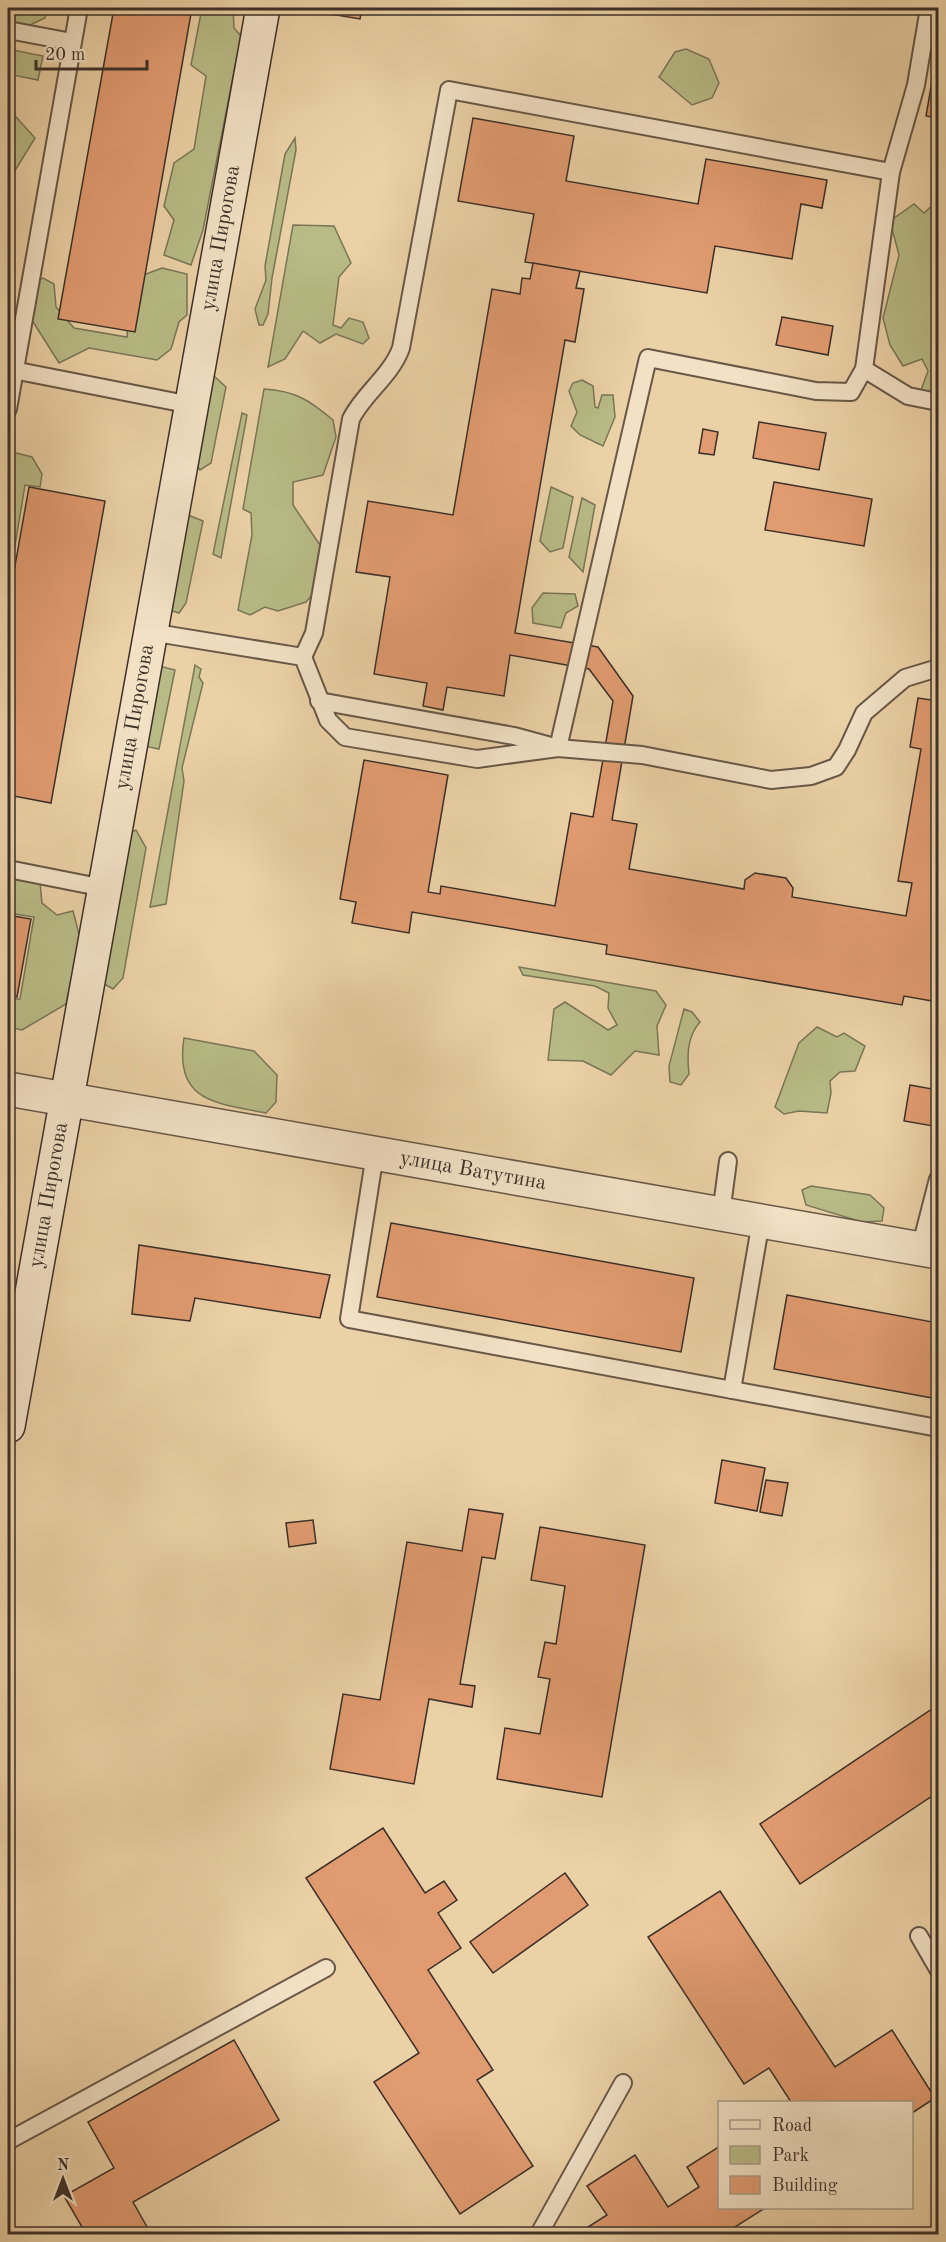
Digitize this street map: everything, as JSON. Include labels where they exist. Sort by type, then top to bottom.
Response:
[{"type":"street","name":"улица Пирогова","points":[[8,1426],[263,8]]},
{"type":"street","name":"улица Ватутина","points":[[8,1089],[929,1251]]},
{"type":"lane","points":[[8,409],[11,370],[79,8]]},
{"type":"lane","points":[[558,748],[648,358],[816,391],[851,392],[864,369],[891,172],[916,85],[929,8]]},
{"type":"lane","points":[[8,30],[72,42]]},
{"type":"lane","points":[[558,748],[477,759],[345,737],[328,720],[303,657],[314,633],[351,419],[358,405],[396,360],[401,348],[449,90],[891,172]]},
{"type":"lane","points":[[864,369],[908,396],[939,402]]},
{"type":"lane","points":[[11,370],[191,405]]},
{"type":"lane","points":[[150,632],[303,657]]},
{"type":"lane","points":[[319,701],[514,736],[558,748],[642,755],[771,780],[811,776],[836,767],[847,750],[864,713],[905,678],[939,668]]},
{"type":"lane","points":[[8,869],[104,888]]},
{"type":"lane","points":[[375,1154],[349,1319],[939,1428]]},
{"type":"lane","points":[[721,1214],[729,1161]]},
{"type":"lane","points":[[929,1251],[939,1179]]},
{"type":"lane","points":[[732,1390],[761,1221]]},
{"type":"lane","points":[[919,1936],[939,1969]]},
{"type":"lane","points":[[8,2141],[326,1968]]},
{"type":"lane","points":[[539,2235],[623,2083]]},
{"type":"green space","points":[[8,8],[48,8],[45,18],[28,26],[8,22]]},
{"type":"green space","points":[[202,8],[233,8],[234,28],[241,36],[203,230],[191,265],[164,255],[174,220],[164,206],[174,163],[194,149],[206,76],[191,65]]},
{"type":"green space","points":[[8,49],[43,56],[38,80],[8,74]]},
{"type":"green space","points":[[686,49],[709,59],[719,83],[712,98],[692,105],[659,77],[675,52]]},
{"type":"green space","points":[[8,108],[35,138],[8,182]]},
{"type":"green space","points":[[295,138],[296,150],[272,278],[268,314],[263,325],[259,325],[255,309],[266,280],[265,266],[285,154]]},
{"type":"green space","points":[[938,200],[938,257],[936,259],[938,264],[938,399],[921,390],[928,371],[922,359],[903,366],[890,345],[883,318],[899,255],[890,221],[914,204],[924,213]]},
{"type":"green space","points":[[293,225],[334,226],[351,263],[339,277],[333,325],[341,328],[349,318],[363,322],[369,338],[363,344],[336,334],[320,343],[303,331],[285,359],[268,367]]},
{"type":"green space","points":[[162,268],[187,274],[187,315],[179,322],[171,349],[157,360],[89,348],[59,363],[23,306],[25,286],[43,278],[54,284],[56,307],[74,328],[127,337],[130,280]]},
{"type":"green space","points":[[213,375],[226,387],[211,463],[200,470],[191,457]]},
{"type":"green space","points":[[582,380],[593,386],[595,407],[598,408],[602,395],[613,395],[615,417],[603,446],[580,435],[571,426],[577,412],[569,391],[573,383]]},
{"type":"green space","points":[[264,389],[294,394],[317,407],[333,420],[336,437],[323,475],[293,482],[293,505],[322,548],[318,588],[306,602],[278,611],[265,607],[250,615],[238,610],[252,535],[251,513],[243,509]]},
{"type":"green space","points":[[242,413],[247,415],[221,558],[213,554]]},
{"type":"green space","points":[[8,451],[32,457],[42,474],[40,487],[25,485],[8,588]]},
{"type":"green space","points":[[551,487],[573,497],[563,548],[550,552],[540,541]]},
{"type":"green space","points":[[582,498],[595,505],[583,572],[569,557]]},
{"type":"green space","points":[[188,515],[203,521],[186,603],[179,613],[163,608]]},
{"type":"green space","points":[[543,593],[575,594],[578,606],[566,613],[561,628],[533,623],[532,608]]},
{"type":"green space","points":[[155,665],[175,670],[159,749],[140,745]]},
{"type":"green space","points":[[195,665],[201,669],[199,677],[203,683],[182,768],[184,781],[166,904],[150,907]]},
{"type":"green space","points":[[136,830],[146,848],[123,978],[113,989],[101,982],[130,833]]},
{"type":"green space","points":[[11,878],[40,882],[42,903],[57,915],[73,911],[80,938],[66,1004],[22,1030],[8,1027],[8,999],[20,999],[34,917],[15,914],[8,896]]},
{"type":"green space","points":[[519,967],[656,991],[666,1005],[657,1026],[659,1055],[635,1051],[611,1075],[583,1061],[548,1060],[554,1009],[565,1002],[608,1030],[617,1025],[608,1008],[609,993],[595,986],[523,975]]},
{"type":"green space","points":[[684,1009],[692,1012],[700,1022],[689,1046],[689,1074],[681,1085],[670,1082],[669,1066]]},
{"type":"green space","points":[[817,1027],[837,1037],[844,1033],[865,1046],[855,1071],[840,1072],[830,1081],[831,1093],[827,1113],[799,1111],[784,1114],[775,1107],[799,1043]]},
{"type":"green space","points":[[184,1038],[254,1051],[277,1075],[276,1102],[266,1113],[215,1102],[202,1096],[192,1087],[186,1075],[183,1059]]},
{"type":"green space","points":[[811,1186],[870,1195],[884,1208],[882,1221],[862,1222],[806,1205],[802,1190]]},
{"type":"building","points":[[114,8],[192,8],[135,332],[58,319]]},
{"type":"building","points":[[332,8],[362,8],[360,19],[330,14]]},
{"type":"building","points":[[931,87],[938,89],[938,118],[926,116]]},
{"type":"building","points":[[473,118],[574,136],[566,181],[698,204],[706,159],[827,180],[822,208],[801,204],[792,259],[715,246],[707,293],[525,262],[534,214],[458,201]]},
{"type":"building","points":[[533,263],[580,271],[576,288],[584,289],[575,342],[565,340],[515,633],[598,647],[633,696],[612,820],[637,824],[629,869],[744,889],[745,880],[755,873],[786,878],[793,888],[792,897],[906,916],[912,883],[898,881],[921,749],[910,747],[918,698],[938,701],[938,1002],[904,996],[902,1005],[606,954],[607,945],[412,912],[409,933],[352,923],[356,902],[340,899],[364,760],[448,775],[428,892],[440,894],[441,886],[555,906],[571,813],[593,817],[613,701],[589,669],[510,655],[504,696],[447,687],[443,710],[423,706],[427,683],[374,674],[390,577],[356,572],[368,501],[453,515],[492,289],[520,294],[522,278],[530,279]]},
{"type":"building","points":[[782,317],[833,326],[828,355],[776,345]]},
{"type":"building","points":[[759,422],[826,433],[819,470],[753,458]]},
{"type":"building","points":[[703,429],[718,432],[714,455],[699,453]]},
{"type":"building","points":[[774,482],[872,499],[864,546],[765,530]]},
{"type":"building","points":[[29,487],[105,501],[51,803],[8,795],[8,605]]},
{"type":"building","points":[[8,915],[31,919],[17,997],[8,995]]},
{"type":"building","points":[[910,1085],[938,1090],[933,1126],[904,1121]]},
{"type":"building","points":[[391,1223],[694,1278],[681,1352],[377,1297]]},
{"type":"building","points":[[139,1245],[330,1275],[320,1318],[195,1298],[190,1321],[132,1314]]},
{"type":"building","points":[[787,1295],[938,1323],[938,1399],[774,1369]]},
{"type":"building","points":[[722,1460],[765,1468],[757,1511],[715,1503]]},
{"type":"building","points":[[766,1480],[788,1483],[782,1516],[760,1512]]},
{"type":"building","points":[[469,1509],[503,1514],[495,1559],[482,1557],[460,1684],[475,1686],[472,1707],[429,1699],[414,1784],[330,1769],[343,1694],[380,1700],[407,1542],[462,1551]]},
{"type":"building","points":[[313,1520],[316,1543],[289,1547],[286,1523]]},
{"type":"building","points":[[540,1527],[645,1545],[602,1797],[497,1779],[505,1728],[540,1734],[550,1679],[538,1677],[545,1642],[556,1644],[565,1586],[531,1580]]},
{"type":"building","points":[[938,1705],[938,1792],[800,1884],[760,1824]]},
{"type":"building","points":[[383,1828],[425,1893],[444,1881],[457,1900],[438,1913],[461,1948],[428,1970],[493,2070],[477,2080],[533,2166],[460,2214],[374,2082],[419,2053],[306,1878]]},
{"type":"building","points":[[565,1873],[588,1905],[493,1973],[470,1942]]},
{"type":"building","points":[[720,1891],[835,2067],[892,2030],[935,2098],[913,2112],[913,2101],[790,2101],[769,2068],[744,2084],[648,1937]]},
{"type":"building","points":[[234,2040],[279,2120],[133,2202],[151,2234],[86,2234],[64,2196],[114,2168],[88,2122]]},
{"type":"building","points":[[718,2147],[718,2209],[763,2209],[724,2234],[577,2234],[607,2215],[587,2186],[635,2155],[668,2207],[699,2187],[687,2167]]}]
